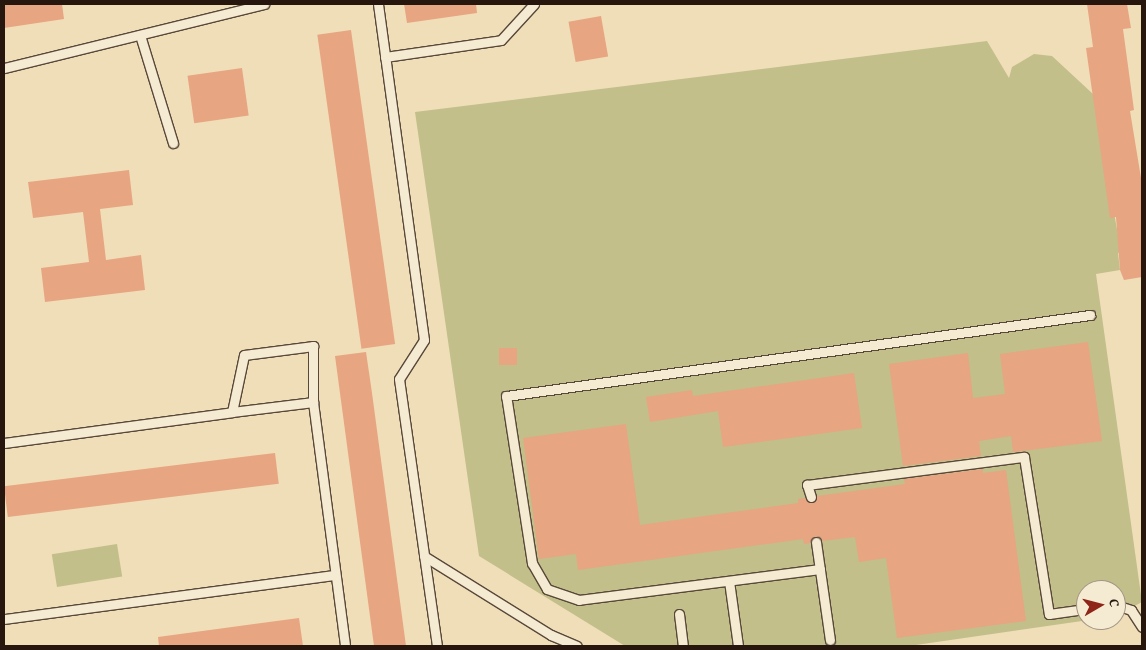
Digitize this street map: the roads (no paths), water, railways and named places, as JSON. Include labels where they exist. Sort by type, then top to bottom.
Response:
[{"type":"lane","points":[[4,68],[264,4]]},
{"type":"lane","points":[[378,4],[424,340],[400,379],[437,646]]},
{"type":"lane","points":[[385,57],[501,40],[534,4]]},
{"type":"lane","points":[[140,35],[173,143]]},
{"type":"lane","points":[[820,569],[579,600],[547,589],[532,563],[506,396],[1090,314]]},
{"type":"lane","points":[[232,412],[244,355],[313,346],[313,402],[345,646]]},
{"type":"lane","points":[[4,443],[313,402]]},
{"type":"lane","points":[[811,497],[807,485],[1024,457],[1049,614],[1076,610]]},
{"type":"lane","points":[[816,542],[830,640]]},
{"type":"lane","points":[[424,556],[551,635],[577,646]]},
{"type":"lane","points":[[4,619],[335,575]]},
{"type":"lane","points":[[730,581],[738,646]]},
{"type":"lane","points":[[1126,608],[1131,610],[1142,627]]},
{"type":"lane","points":[[679,614],[683,646]]}]
